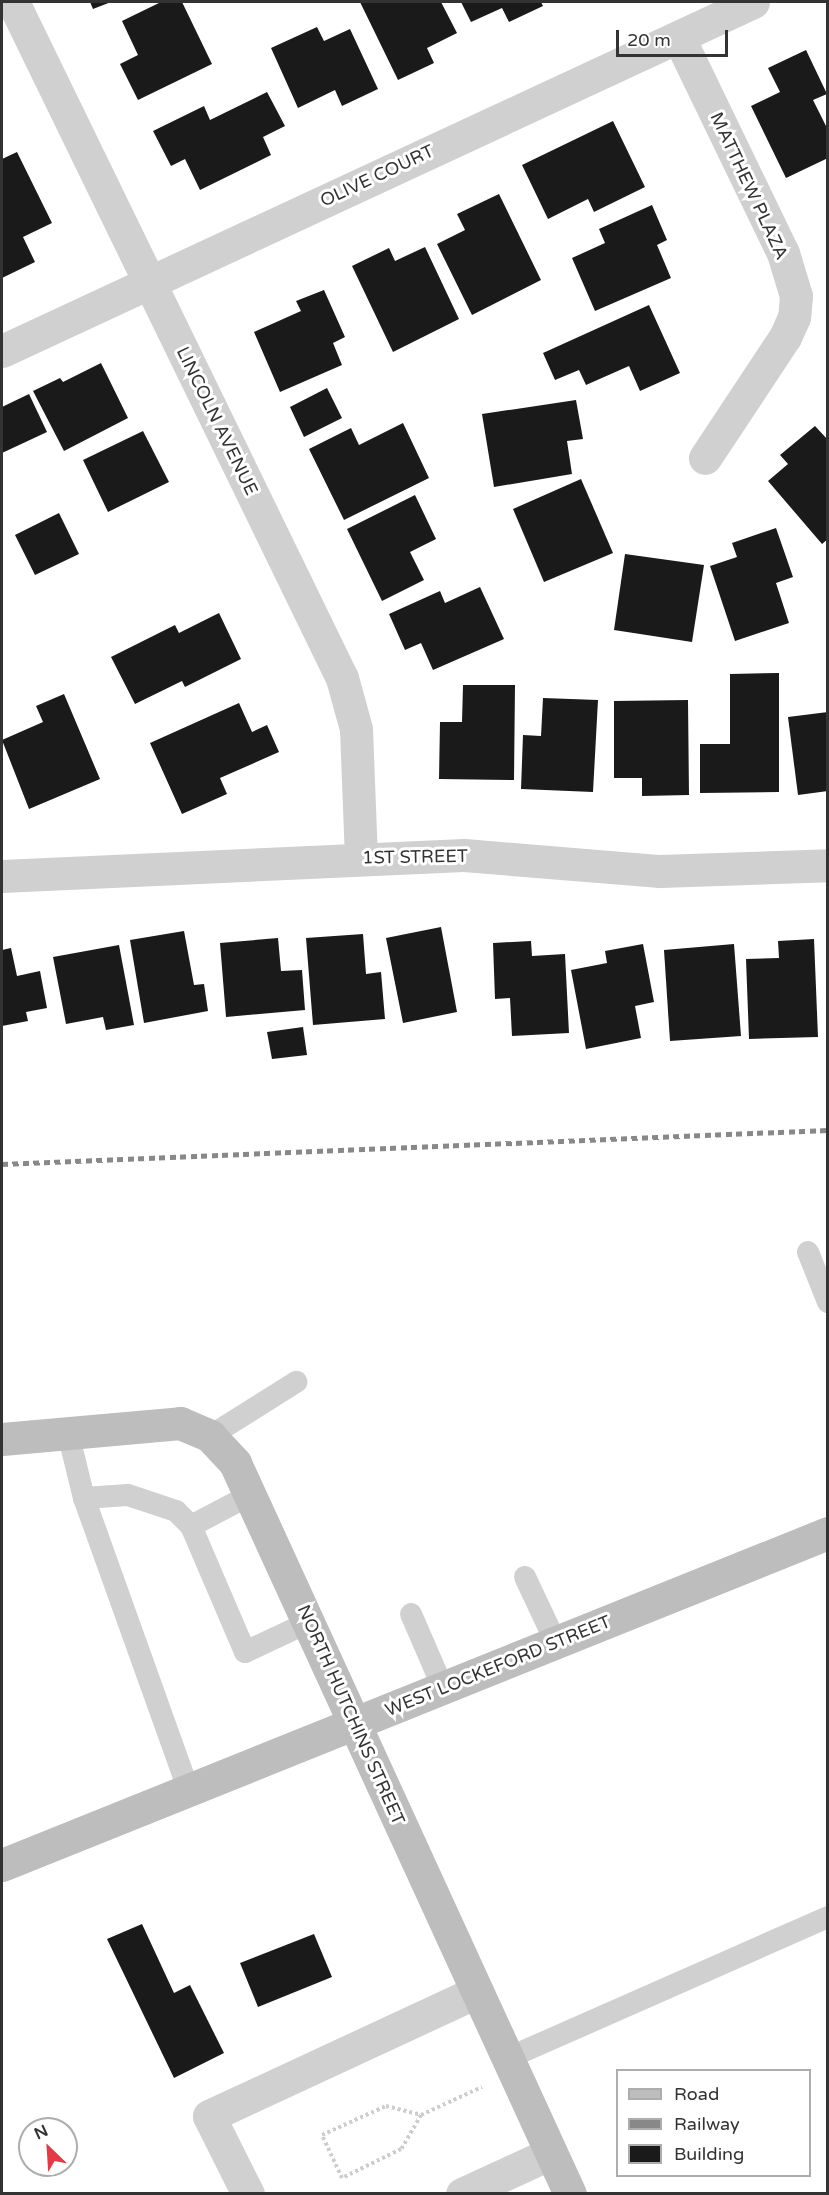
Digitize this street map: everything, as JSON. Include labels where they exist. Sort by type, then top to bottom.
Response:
[{"type":"street","name":"LINCOLN AVENUE","points":[[13,2],[342,678],[356,729],[361,857]]},
{"type":"street","name":"OLIVE COURT","points":[[2,351],[148,281],[753,2]]},
{"type":"street","name":"MATTHEW PLAZA","points":[[679,38],[783,253],[796,296],[794,317],[785,337],[705,458]]},
{"type":"street","name":"1ST STREET","points":[[2,876],[361,857],[464,855],[660,871],[828,865]]},
{"type":"street","name":"NORTH HUTCHINS STREET","points":[[2,1439],[180,1423],[210,1436],[235,1463],[356,1724],[509,2066],[570,2193]]},
{"type":"street","name":"WEST LOCKEFORD STREET","points":[[2,1865],[828,1533]]},
{"type":"street","points":[[248,2193],[209,2116],[476,1992]]},
{"type":"street","points":[[462,2193],[551,2153]]},
{"type":"lane","points":[[808,1252],[828,1302]]},
{"type":"lane","points":[[210,1436],[296,1382]]},
{"type":"lane","points":[[68,1433],[84,1498],[189,1791]]},
{"type":"lane","points":[[84,1498],[129,1495],[176,1511],[191,1526],[245,1652],[309,1622]]},
{"type":"lane","points":[[191,1526],[250,1495]]},
{"type":"lane","points":[[525,1577],[555,1642]]},
{"type":"lane","points":[[411,1614],[443,1688]]},
{"type":"lane","points":[[509,2066],[828,1917]]},
{"type":"path","points":[[421,2115],[386,2106],[322,2134],[342,2178],[401,2149],[421,2115],[509,2066]]},
{"type":"building","points":[[90,2],[111,2],[93,9]]},
{"type":"building","points":[[161,2],[182,2],[212,64],[138,100],[120,64],[138,55],[122,21]]},
{"type":"building","points":[[360,2],[441,2],[457,33],[427,48],[434,63],[398,80]]},
{"type":"building","points":[[461,2],[541,2],[543,6],[509,22],[502,8],[471,22]]},
{"type":"building","points":[[317,27],[324,41],[350,29],[378,89],[342,106],[335,90],[298,108],[271,48]]},
{"type":"building","points":[[806,50],[827,94],[813,100],[828,130],[828,158],[786,178],[751,106],[780,92],[768,68]]},
{"type":"building","points":[[267,92],[285,126],[263,137],[271,155],[200,190],[185,159],[171,166],[153,131],[204,106],[210,120]]},
{"type":"building","points":[[613,121],[645,187],[594,212],[588,199],[548,219],[522,165]]},
{"type":"building","points":[[17,152],[52,223],[23,237],[35,262],[2,278],[2,159]]},
{"type":"building","points":[[499,194],[541,280],[472,315],[437,244],[465,230],[457,214]]},
{"type":"building","points":[[652,205],[667,240],[657,245],[671,278],[595,311],[572,258],[605,243],[599,229]]},
{"type":"building","points":[[425,247],[459,319],[393,352],[352,266],[389,248],[395,261]]},
{"type":"building","points":[[324,290],[345,337],[333,343],[342,365],[280,392],[254,332],[301,311],[296,301]]},
{"type":"building","points":[[649,305],[680,373],[640,391],[629,366],[586,385],[579,370],[555,380],[543,353]]},
{"type":"building","points":[[101,363],[128,418],[64,451],[33,391],[60,378],[63,382]]},
{"type":"building","points":[[327,388],[342,418],[304,437],[290,407]]},
{"type":"building","points":[[29,394],[47,432],[2,453],[2,407]]},
{"type":"building","points":[[576,400],[583,439],[567,441],[572,474],[494,487],[482,414]]},
{"type":"building","points":[[403,423],[429,478],[344,520],[309,449],[351,428],[359,445]]},
{"type":"building","points":[[815,426],[828,440],[828,539],[822,544],[768,481],[788,464],[780,455]]},
{"type":"building","points":[[143,431],[169,482],[108,512],[83,460]]},
{"type":"building","points":[[581,479],[613,553],[544,582],[513,509]]},
{"type":"building","points":[[415,495],[436,539],[410,552],[424,580],[382,601],[347,529]]},
{"type":"building","points":[[59,513],[79,554],[35,575],[15,535]]},
{"type":"building","points":[[776,528],[793,577],[776,583],[789,623],[735,641],[710,566],[737,557],[732,543]]},
{"type":"building","points":[[625,554],[704,565],[692,642],[614,630]]},
{"type":"building","points":[[480,587],[504,639],[433,670],[421,643],[405,650],[389,614],[440,591],[445,603]]},
{"type":"building","points":[[219,613],[241,659],[185,687],[182,681],[135,704],[111,657],[175,625],[179,633]]},
{"type":"building","points":[[779,673],[779,792],[700,793],[700,744],[730,744],[730,674]]},
{"type":"building","points":[[463,685],[515,685],[514,780],[439,779],[440,722],[462,722]]},
{"type":"building","points":[[64,694],[100,779],[29,809],[2,740],[43,722],[36,706]]},
{"type":"building","points":[[543,698],[598,700],[593,792],[521,789],[523,735],[541,736]]},
{"type":"building","points":[[688,700],[689,795],[642,796],[642,778],[614,778],[614,701]]},
{"type":"building","points":[[239,703],[252,732],[267,725],[279,752],[220,778],[227,794],[182,814],[150,743]]},
{"type":"building","points":[[828,712],[828,791],[798,795],[788,717]]},
{"type":"building","points":[[441,927],[457,1012],[403,1023],[386,938]]},
{"type":"building","points":[[184,931],[194,985],[204,984],[208,1011],[144,1023],[130,940]]},
{"type":"building","points":[[363,934],[366,974],[381,972],[385,1019],[313,1025],[306,938]]},
{"type":"building","points":[[278,938],[281,971],[302,970],[305,1010],[226,1017],[220,943]]},
{"type":"building","points":[[814,939],[818,1037],[749,1039],[746,959],[779,958],[778,941]]},
{"type":"building","points":[[531,941],[532,956],[565,954],[569,1033],[512,1036],[510,998],[495,999],[493,943]]},
{"type":"building","points":[[643,944],[654,1002],[635,1006],[641,1038],[586,1049],[571,970],[607,963],[605,951]]},
{"type":"building","points":[[734,944],[741,1036],[670,1041],[664,950]]},
{"type":"building","points":[[119,945],[134,1025],[106,1030],[103,1017],[66,1024],[53,957]]},
{"type":"building","points":[[11,948],[17,976],[40,971],[47,1008],[26,1012],[28,1021],[2,1026],[2,950]]},
{"type":"building","points":[[303,1027],[307,1055],[272,1059],[267,1032]]},
{"type":"building","points":[[142,1924],[174,1993],[190,1985],[224,2053],[174,2078],[107,1939]]},
{"type":"building","points":[[314,1934],[332,1977],[258,2007],[240,1963]]},
{"type":"railway","points":[[2,1164],[828,1130]]}]
